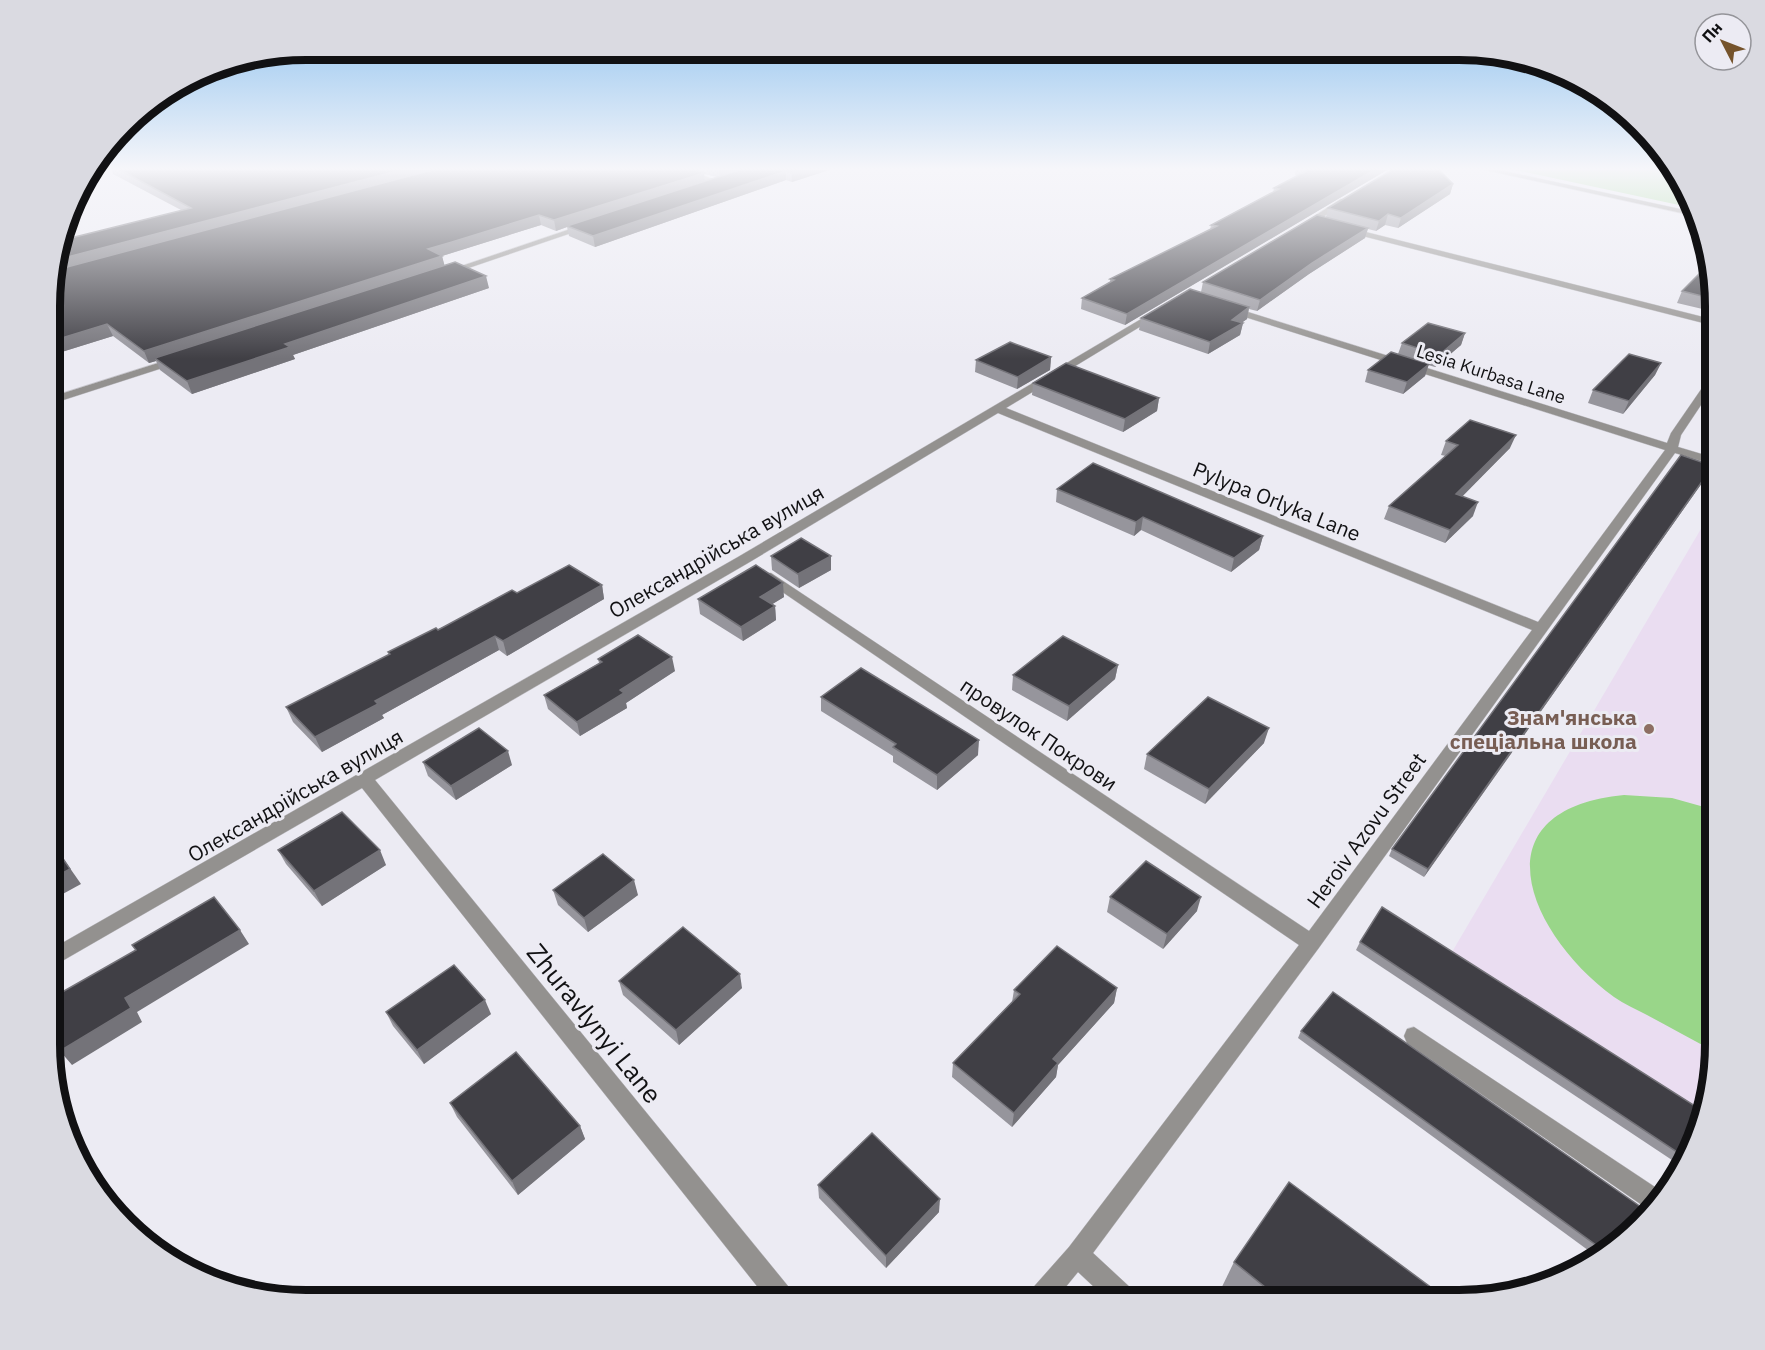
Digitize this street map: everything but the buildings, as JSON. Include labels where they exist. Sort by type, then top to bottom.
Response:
[{"type":"street","points":[[436,275],[567,233]]},
{"type":"street","points":[[1363,233],[1705,320]]},
{"type":"street","name":"Lesia Kurbasa Lane","points":[[1221,306],[1705,459]]},
{"type":"street","name":"Олександрійська вулиця","points":[[60,954],[743,560],[1168,307]]},
{"type":"street","points":[[60,398],[187,357]]},
{"type":"street","name":"Heroiv Azovu Street","points":[[1047,1290],[1077,1255],[1311,943],[1672,449],[1675,435],[1705,392]]},
{"type":"street","name":"Pylypa Orlyka Lane","points":[[999,409],[1541,628]]},
{"type":"street","name":"провулок Покрови","points":[[743,560],[1311,943]]},
{"type":"street","name":"Zhuravlynyi Lane","points":[[365,779],[775,1290]]},
{"type":"street","points":[[1414,1036],[1651,1198]]},
{"type":"street","points":[[1077,1255],[1114,1290]]},
{"type":"shaded area","name":"Знам'янська спеціальна школа","points":[[1705,522],[1705,1044],[1703,1076],[1697,1107],[1452,952]]},
{"type":"green space","points":[[1624,795],[1672,798],[1705,807],[1705,1047],[1614,997],[1584,971],[1559,942],[1540,910],[1531,879],[1532,849],[1547,824],[1577,805]]},
{"type":"place","name":"Знам'янська спеціальна школа","points":[[1649,729]]}]
